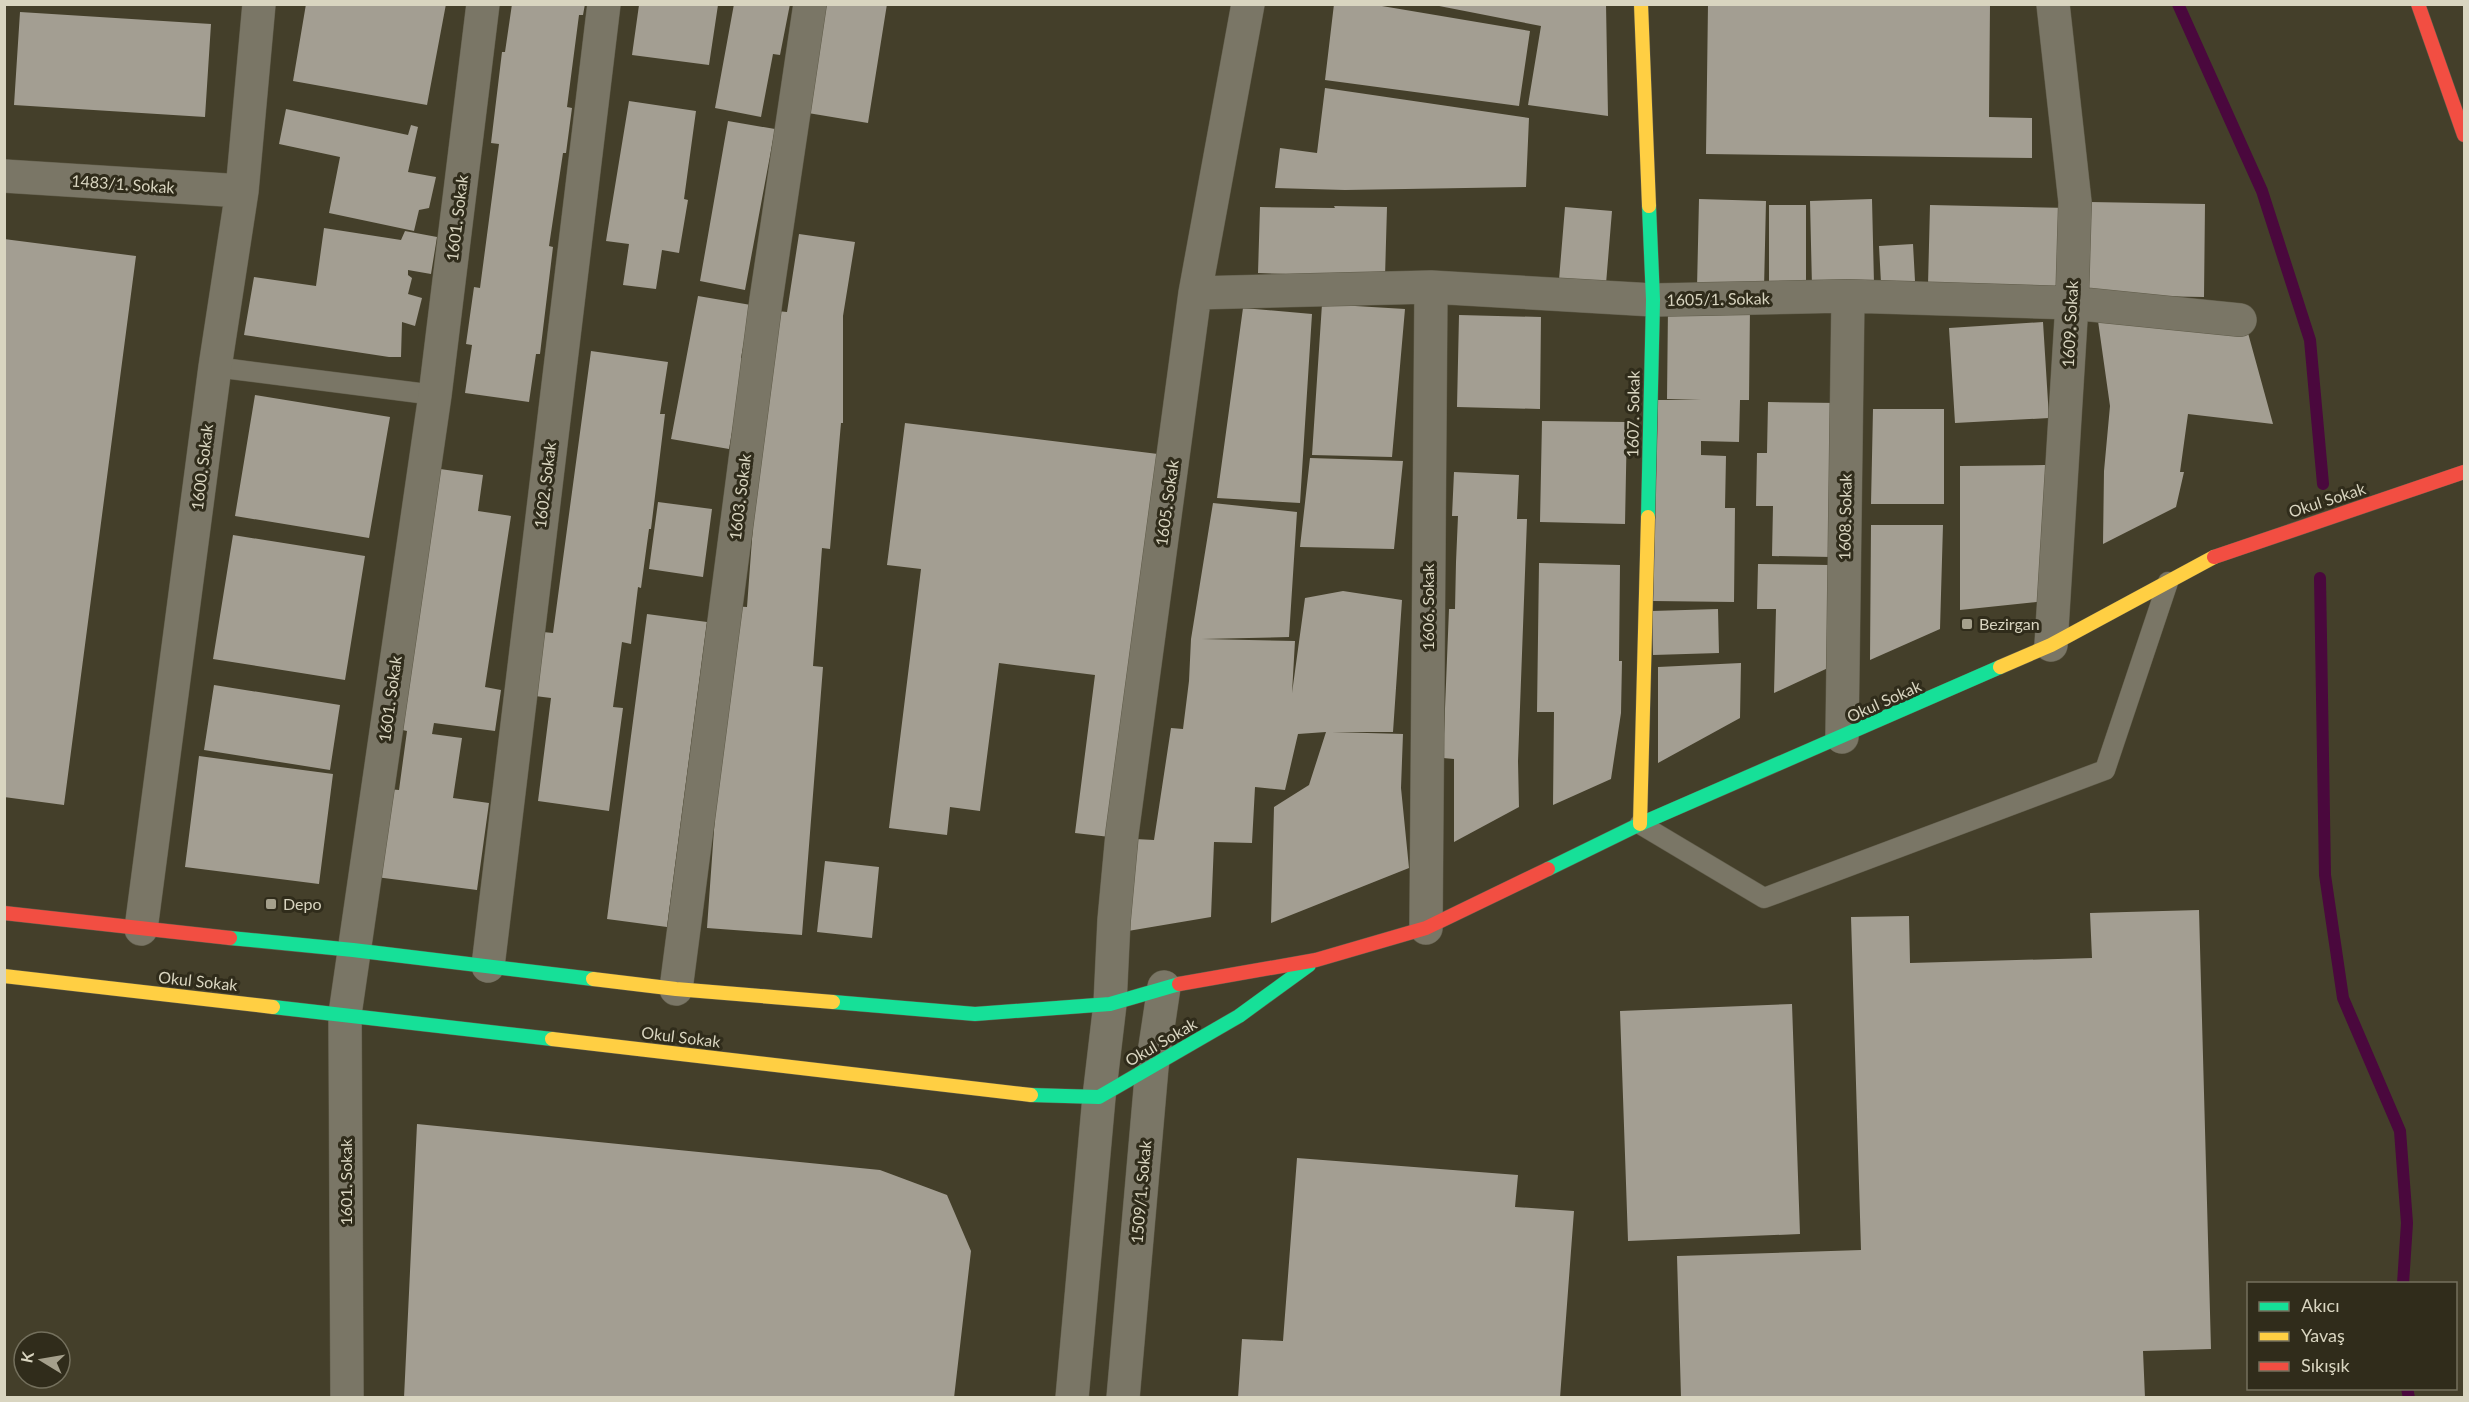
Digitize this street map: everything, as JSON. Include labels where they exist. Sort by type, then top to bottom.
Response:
[{"type":"main road","name":"1607. Sokak","points":[[1640,824],[1653,300],[1641,4]]},
{"type":"main road","points":[[2418,4],[2464,135]]},
{"type":"main road","name":"Okul Sokak","points":[[4,913],[353,950],[676,989],[975,1014],[1110,1004],[1164,987],[1316,960],[1426,928],[1640,824],[2051,645],[2223,552],[2464,472]]},
{"type":"main road","name":"Okul Sokak","points":[[4,975],[1041,1096],[1099,1097],[1239,1016],[1316,960]]},
{"type":"street","name":"1600. Sokak","points":[[141,929],[215,367],[242,191],[260,4]]},
{"type":"street","name":"1601. Sokak","points":[[347,1398],[345,1014],[435,395],[483,4]]},
{"type":"street","name":"1602. Sokak","points":[[488,966],[604,4]]},
{"type":"street","name":"1603. Sokak","points":[[676,989],[765,312],[810,4]]},
{"type":"street","name":"1605. Sokak","points":[[1110,1004],[1114,920],[1122,834],[1195,293],[1248,4]]},
{"type":"street","name":"1609. Sokak","points":[[2051,645],[2072,303],[2075,202],[2053,4]]},
{"type":"street","name":"1483/1. Sokak","points":[[4,176],[242,191]]},
{"type":"street","name":"1605/1. Sokak","points":[[1195,293],[1431,287],[1653,300],[1848,296],[2072,303],[2240,320]]},
{"type":"street","name":"1606. Sokak","points":[[1426,928],[1431,287]]},
{"type":"street","name":"1608. Sokak","points":[[1842,737],[1848,296]]},
{"type":"street","name":"1509/1. Sokak","points":[[1123,1398],[1152,1067],[1164,987]]},
{"type":"street","points":[[1072,1398],[1099,1097],[1110,1004]]},
{"type":"lane","points":[[215,367],[435,395]]},
{"type":"lane","points":[[1640,824],[1764,898],[2105,770],[2168,582]]},
{"type":"building","points":[[306,4],[446,4],[427,105],[293,81]]},
{"type":"building","points":[[512,4],[585,4],[583,15],[579,15],[567,107],[572,108],[549,246],[553,247],[540,354],[536,354],[529,402],[465,393],[472,345],[466,344],[474,287],[480,288],[499,144],[491,143],[502,52],[505,52]]},
{"type":"building","points":[[734,4],[790,4],[780,55],[773,54],[761,117],[715,108]]},
{"type":"building","points":[[820,4],[887,4],[868,123],[802,112]]},
{"type":"building","points":[[1334,4],[1370,4],[1530,31],[1519,106],[1325,80]]},
{"type":"building","points":[[1429,4],[1606,4],[1608,116],[1528,105],[1541,26]]},
{"type":"building","points":[[1708,4],[1990,4],[1989,117],[2032,118],[2032,158],[1706,154]]},
{"type":"building","points":[[639,5],[718,5],[709,65],[632,55]]},
{"type":"building","points":[[20,12],[211,24],[205,117],[14,105]]},
{"type":"building","points":[[1325,88],[1529,118],[1526,187],[1345,190],[1275,188],[1280,148],[1317,153]]},
{"type":"building","points":[[629,101],[696,111],[684,199],[688,200],[679,253],[662,250],[656,289],[623,285],[629,244],[606,241]]},
{"type":"building","points":[[286,109],[408,135],[411,125],[418,127],[408,172],[436,177],[429,208],[419,210],[414,231],[329,213],[340,157],[279,144]]},
{"type":"building","points":[[728,121],[775,129],[745,290],[700,281]]},
{"type":"building","points":[[1699,199],[1766,201],[1764,289],[1697,288]]},
{"type":"building","points":[[1872,199],[1874,284],[1812,287],[1810,201]]},
{"type":"building","points":[[2090,202],[2205,204],[2204,297],[2088,295]]},
{"type":"building","points":[[1769,205],[1806,205],[1806,283],[1769,283]]},
{"type":"building","points":[[1930,205],[2070,208],[2068,289],[1928,285]]},
{"type":"building","points":[[1334,206],[1387,207],[1385,277],[1258,273],[1260,207],[1335,208]]},
{"type":"building","points":[[1565,207],[1612,211],[1606,284],[1559,280]]},
{"type":"building","points":[[324,228],[401,240],[405,231],[437,237],[431,274],[408,270],[408,275],[412,278],[408,294],[422,298],[415,326],[402,322],[401,357],[244,335],[254,277],[316,286]]},
{"type":"building","points":[[799,234],[855,242],[843,316],[843,423],[841,423],[830,549],[822,548],[813,666],[823,667],[802,935],[707,928],[730,606],[747,607],[761,417],[777,311],[787,312]]},
{"type":"building","points":[[4,239],[136,256],[64,805],[4,797]]},
{"type":"building","points":[[1913,244],[1915,281],[1881,283],[1879,246]]},
{"type":"building","points":[[698,296],[751,305],[741,358],[745,359],[729,449],[671,439]]},
{"type":"building","points":[[1322,304],[1405,309],[1392,457],[1312,455]]},
{"type":"building","points":[[1668,306],[1750,307],[1749,400],[1740,400],[1739,442],[1701,441],[1701,455],[1726,456],[1725,508],[1735,508],[1734,602],[1653,601],[1658,400],[1701,400],[1667,399]]},
{"type":"building","points":[[1243,308],[1312,314],[1300,503],[1217,498]]},
{"type":"building","points":[[1459,315],[1541,317],[1540,409],[1457,407]]},
{"type":"building","points":[[2098,321],[2248,333],[2273,424],[2188,414],[2180,472],[2184,472],[2176,507],[2103,544],[2104,471],[2110,406]]},
{"type":"building","points":[[2043,322],[2049,418],[1955,423],[1949,328]]},
{"type":"building","points":[[591,351],[668,362],[660,414],[665,414],[651,529],[649,529],[641,588],[638,587],[631,644],[622,642],[613,707],[623,708],[609,811],[538,801],[551,698],[535,696],[543,632],[553,633]]},
{"type":"building","points":[[255,395],[390,417],[369,538],[235,516]]},
{"type":"building","points":[[1768,402],[1839,403],[1832,557],[1772,556],[1773,506],[1756,506],[1757,453],[1767,453]]},
{"type":"building","points":[[1873,409],[1944,409],[1944,504],[1871,504]]},
{"type":"building","points":[[1542,421],[1627,422],[1625,524],[1540,522]]},
{"type":"building","points":[[905,423],[1158,454],[1110,837],[1075,833],[1095,675],[999,663],[980,811],[950,807],[947,835],[889,828],[921,569],[887,565]]},
{"type":"building","points":[[1310,458],[1403,461],[1394,549],[1300,547]]},
{"type":"building","points":[[2045,465],[2045,601],[1960,610],[1960,466]]},
{"type":"building","points":[[433,468],[483,475],[478,511],[511,516],[485,687],[501,690],[495,731],[434,723],[432,734],[462,738],[453,798],[489,803],[477,890],[376,877],[388,789],[399,790],[407,731],[398,729]]},
{"type":"building","points":[[1454,472],[1519,475],[1517,519],[1527,519],[1518,761],[1519,807],[1454,842],[1454,759],[1443,758],[1449,609],[1455,609],[1458,516],[1452,516]]},
{"type":"building","points":[[658,502],[712,509],[703,577],[649,569]]},
{"type":"building","points":[[1213,503],[1297,512],[1289,637],[1202,639],[1295,641],[1292,693],[1305,598],[1343,591],[1402,600],[1393,732],[1332,732],[1403,734],[1401,788],[1409,868],[1271,923],[1274,807],[1309,785],[1326,732],[1298,734],[1285,790],[1255,787],[1252,843],[1214,842],[1211,917],[1128,931],[1135,839],[1154,840],[1171,728],[1183,729],[1191,639]]},
{"type":"building","points":[[1871,525],[1943,525],[1940,629],[1870,660]]},
{"type":"building","points":[[233,535],[365,556],[345,680],[213,659]]},
{"type":"building","points":[[1539,563],[1620,565],[1621,713],[1611,779],[1553,805],[1554,712],[1537,712]]},
{"type":"building","points":[[1758,564],[1829,565],[1828,668],[1774,693],[1776,609],[1757,609]]},
{"type":"building","points":[[1718,609],[1719,653],[1653,655],[1652,611]]},
{"type":"building","points":[[647,614],[707,622],[667,927],[607,919]]},
{"type":"building","points":[[1741,663],[1740,718],[1658,763],[1658,667]]},
{"type":"building","points":[[214,685],[340,705],[330,770],[204,750]]},
{"type":"building","points":[[199,756],[333,774],[319,884],[185,867]]},
{"type":"building","points":[[825,861],[879,867],[872,938],[817,932]]},
{"type":"building","points":[[2199,910],[2211,1349],[2143,1351],[2145,1398],[1681,1398],[1677,1256],[1861,1250],[1851,917],[1909,916],[1910,963],[2092,958],[2090,913]]},
{"type":"building","points":[[1792,1004],[1800,1234],[1628,1241],[1620,1011]]},
{"type":"building","points":[[417,1124],[880,1170],[947,1195],[971,1251],[954,1398],[404,1398]]},
{"type":"building","points":[[1297,1158],[1518,1175],[1515,1207],[1574,1211],[1560,1398],[1238,1398],[1242,1339],[1283,1341]]},
{"type":"waterway","points":[[2178,4],[2262,191],[2310,340],[2323,484]]},
{"type":"waterway","points":[[2320,578],[2325,875],[2343,998],[2400,1131],[2407,1223],[2403,1282]]},
{"type":"waterway","points":[[2407,1390],[2409,1398]]},
{"type":"traffic: fast","points":[[1648,517],[1653,300],[1649,206]]},
{"type":"traffic: fast","points":[[1548,869],[1640,824],[2000,667]]},
{"type":"traffic: fast","points":[[230,938],[353,950],[593,979]]},
{"type":"traffic: fast","points":[[1031,1095],[1099,1097],[1239,1016],[1309,965]]},
{"type":"traffic: fast","points":[[833,1002],[975,1014],[1110,1004],[1179,984]]},
{"type":"traffic: fast","points":[[273,1007],[552,1039]]},
{"type":"traffic: slow","points":[[1641,4],[1649,206]]},
{"type":"traffic: slow","points":[[1640,824],[1648,517]]},
{"type":"traffic: slow","points":[[2000,667],[2051,645],[2214,557]]},
{"type":"traffic: slow","points":[[4,976],[273,1007]]},
{"type":"traffic: slow","points":[[593,979],[676,989],[833,1002]]},
{"type":"traffic: slow","points":[[552,1039],[1031,1095]]},
{"type":"traffic: jam","points":[[2418,4],[2464,135]]},
{"type":"traffic: jam","points":[[2214,557],[2464,472]]},
{"type":"traffic: jam","points":[[1179,984],[1316,960],[1426,928],[1548,869]]},
{"type":"traffic: jam","points":[[4,913],[230,938]]},
{"type":"place","name":"Bezirgan","points":[[1967,624]]},
{"type":"place","name":"Depo","points":[[271,904]]}]
